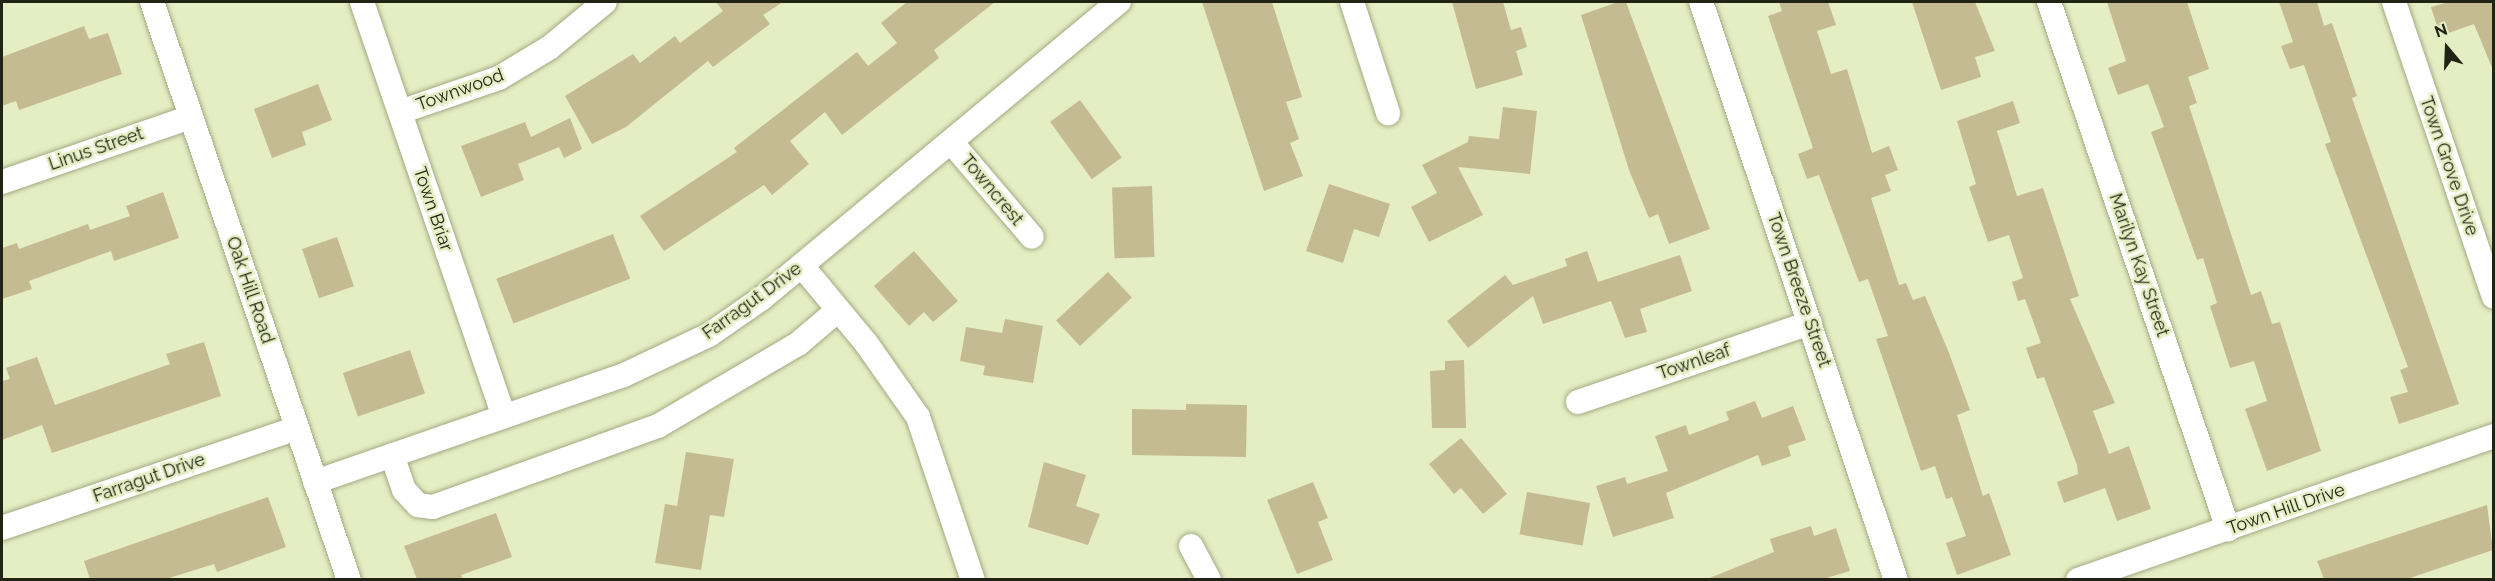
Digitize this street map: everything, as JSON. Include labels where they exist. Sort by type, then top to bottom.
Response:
[{"type":"street","name":"Oak Hill Road","points":[[152,2],[348,579]]},
{"type":"street","name":"Town Briar","points":[[362,2],[504,416]]},
{"type":"street","name":"Townwood","points":[[400,112],[499,78],[549,48],[605,2]]},
{"type":"street","name":"Farragut Drive","points":[[315,482],[624,375],[709,335],[802,266],[1119,2]]},
{"type":"street","points":[[1352,2],[1388,113]]},
{"type":"street","name":"Town Breeze Street","points":[[1701,2],[1896,579]]},
{"type":"street","name":"Marilyn Kay Street","points":[[2049,2],[2228,529]]},
{"type":"street","name":"Town Grove Drive","points":[[2394,2],[2493,297]]},
{"type":"street","name":"Linus Street","points":[[2,182],[191,117]]},
{"type":"street","name":"Towncrest","points":[[952,142],[1032,237]]},
{"type":"street","points":[[802,266],[918,417],[973,579]]},
{"type":"street","points":[[392,455],[404,490],[418,505],[434,507],[658,426],[798,344],[838,310]]},
{"type":"street","name":"Townleaf","points":[[1578,402],[1810,323]]},
{"type":"street","name":"Farragut Drive","points":[[2,528],[297,428]]},
{"type":"street","name":"Town Hill Drive","points":[[2078,579],[2493,436]]},
{"type":"street","points":[[1191,546],[1209,579]]},
{"type":"building","points":[[716,2],[783,2],[763,15],[770,24],[713,67],[708,61],[626,127],[592,144],[565,96],[633,54],[640,63],[675,36],[680,43],[723,11]]},
{"type":"building","points":[[907,2],[995,2],[934,50],[939,58],[842,135],[825,112],[790,141],[809,164],[772,195],[764,185],[664,251],[640,216],[737,152],[734,148],[857,52],[868,66],[897,43],[881,23]]},
{"type":"building","points":[[1202,2],[1272,2],[1302,97],[1286,102],[1299,139],[1290,143],[1303,176],[1264,191]]},
{"type":"building","points":[[1452,2],[1503,2],[1511,30],[1521,27],[1527,47],[1516,51],[1523,75],[1476,89]]},
{"type":"building","points":[[1618,2],[1626,2],[1710,229],[1669,244],[1658,214],[1649,218],[1629,170],[1581,15]]},
{"type":"building","points":[[1779,2],[1828,2],[1836,25],[1817,31],[1831,74],[1847,69],[1872,153],[1889,146],[1898,170],[1885,175],[1891,191],[1871,198],[1899,285],[1906,283],[1913,300],[1925,296],[1949,353],[1970,410],[1957,415],[1983,496],[1989,493],[2011,555],[1957,575],[1946,543],[1966,536],[1952,497],[1946,499],[1935,466],[1921,471],[1876,339],[1888,336],[1868,279],[1859,282],[1819,175],[1807,179],[1798,154],[1813,148],[1768,16],[1782,11]]},
{"type":"building","points":[[1912,2],[1975,2],[1995,51],[1975,57],[1981,77],[1941,90]]},
{"type":"building","points":[[2107,2],[2187,2],[2209,69],[2188,77],[2197,103],[2189,106],[2251,295],[2261,291],[2272,324],[2280,322],[2321,451],[2267,471],[2245,409],[2267,401],[2254,361],[2230,368],[2210,306],[2217,303],[2203,258],[2197,260],[2151,132],[2164,127],[2148,84],[2118,95],[2108,68],[2126,61]]},
{"type":"building","points":[[2279,2],[2317,2],[2324,26],[2332,23],[2357,96],[2352,98],[2459,404],[2399,424],[2390,397],[2408,392],[2400,370],[2408,367],[2325,144],[2331,142],[2304,65],[2290,69],[2281,46],[2293,42]]},
{"type":"building","points":[[2449,2],[2493,2],[2493,70],[2474,24],[2440,36],[2431,7]]},
{"type":"building","points":[[84,26],[89,39],[108,33],[122,74],[19,110],[16,101],[2,106],[2,57]]},
{"type":"building","points":[[318,84],[332,120],[302,132],[306,145],[272,158],[254,109]]},
{"type":"building","points":[[1080,100],[1122,157],[1092,179],[1050,122]]},
{"type":"building","points":[[2013,101],[2020,123],[1997,131],[2017,196],[2043,188],[2079,296],[2070,299],[2115,403],[2093,411],[2109,454],[2129,446],[2151,509],[2117,521],[2105,488],[2064,503],[2057,482],[2078,474],[2077,465],[2044,377],[2037,379],[2026,348],[2041,343],[2025,299],[2018,301],[2012,282],[2023,278],[2009,235],[1988,242],[1969,187],[1976,184],[1957,121]]},
{"type":"building","points":[[1503,107],[1537,111],[1530,174],[1458,167],[1483,215],[1429,242],[1411,207],[1437,193],[1422,165],[1468,142],[1469,136],[1499,139]]},
{"type":"building","points":[[570,118],[582,149],[564,158],[559,147],[518,164],[524,180],[481,197],[461,146],[525,122],[531,137]]},
{"type":"building","points":[[1329,184],[1390,204],[1379,237],[1354,229],[1343,263],[1306,251]]},
{"type":"building","points":[[1152,186],[1154,257],[1115,258],[1112,187]]},
{"type":"building","points":[[163,192],[179,238],[114,261],[111,251],[29,281],[32,289],[2,299],[2,248],[17,243],[19,249],[88,224],[90,230],[130,216],[126,206]]},
{"type":"building","points":[[613,234],[630,279],[514,324],[496,279]]},
{"type":"building","points":[[337,237],[354,286],[319,298],[302,249]]},
{"type":"building","points":[[914,251],[958,301],[933,322],[924,312],[909,326],[874,286]]},
{"type":"building","points":[[1587,251],[1598,282],[1680,255],[1692,291],[1640,309],[1647,332],[1625,338],[1611,301],[1543,324],[1533,296],[1468,348],[1447,321],[1505,275],[1513,285],[1567,266],[1565,259]]},
{"type":"building","points":[[1108,272],[1132,298],[1080,346],[1056,320]]},
{"type":"building","points":[[1005,319],[1043,326],[1033,383],[983,375],[985,366],[960,361],[966,327],[1002,333]]},
{"type":"building","points":[[204,342],[221,396],[52,453],[42,425],[2,440],[2,381],[10,379],[6,368],[37,357],[55,405],[170,364],[166,354]]},
{"type":"building","points":[[410,350],[425,393],[358,417],[343,373]]},
{"type":"building","points":[[1464,360],[1466,428],[1432,428],[1430,371],[1445,370],[1445,361]]},
{"type":"building","points":[[1755,401],[1762,418],[1793,406],[1806,440],[1788,446],[1791,456],[1762,466],[1758,455],[1666,493],[1674,518],[1613,537],[1596,486],[1625,477],[1627,484],[1668,471],[1655,436],[1686,425],[1689,435],[1729,420],[1726,412]]},
{"type":"building","points":[[1186,404],[1247,405],[1246,457],[1132,455],[1132,409],[1186,410]]},
{"type":"building","points":[[1461,438],[1507,494],[1483,514],[1461,488],[1454,494],[1429,464]]},
{"type":"building","points":[[686,452],[734,459],[724,517],[710,515],[701,570],[655,563],[665,504],[677,506]]},
{"type":"building","points":[[1044,462],[1086,475],[1076,506],[1100,514],[1088,545],[1028,527]]},
{"type":"building","points":[[1313,482],[1328,518],[1318,522],[1333,560],[1297,574],[1267,500]]},
{"type":"building","points":[[1527,492],[1590,503],[1583,545],[1520,534]]},
{"type":"building","points":[[268,497],[286,547],[217,572],[214,564],[166,579],[90,579],[84,561]]},
{"type":"building","points":[[2487,505],[2493,550],[2407,579],[2324,579],[2317,561]]},
{"type":"building","points":[[496,513],[512,557],[461,575],[463,579],[417,579],[404,546]]},
{"type":"building","points":[[1811,526],[1814,536],[1836,528],[1850,571],[1823,579],[1707,579],[1774,552],[1770,539]]}]
